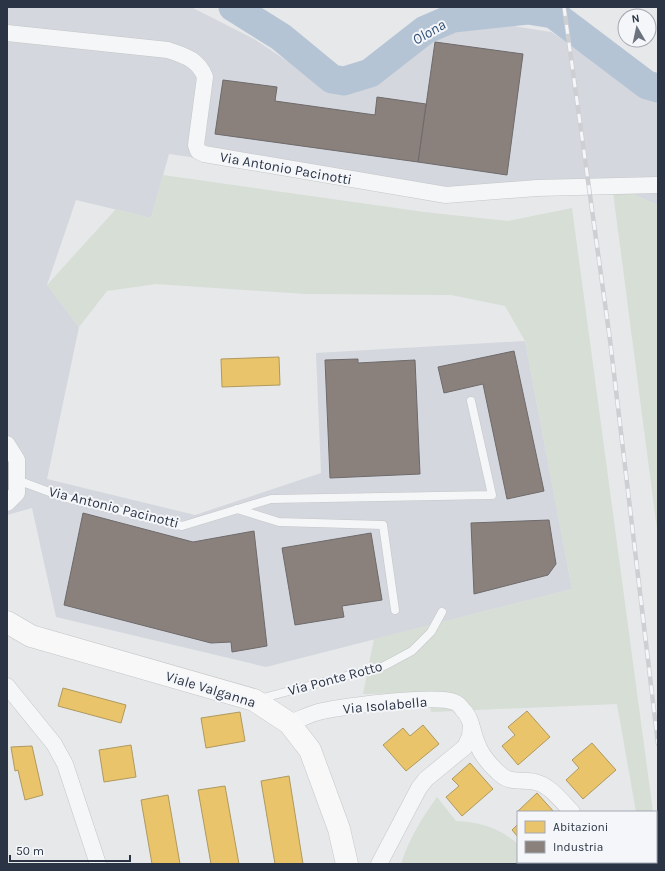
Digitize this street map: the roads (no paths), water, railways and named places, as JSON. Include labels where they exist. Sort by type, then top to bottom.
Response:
[{"type":"main road","name":"Viale Valganna","points":[[7,622],[31,636],[254,700],[289,723],[310,750],[339,830],[346,864]]},
{"type":"street","name":"Via Antonio Pacinotti","points":[[7,33],[168,50],[191,59],[201,67],[205,77],[196,146],[198,151],[204,154],[446,195],[537,188],[658,185]]},
{"type":"street","points":[[7,444],[17,460],[17,493],[7,503]]},
{"type":"street","points":[[7,686],[54,744],[65,764],[98,864]]},
{"type":"street","name":"Via Isolabella","points":[[289,723],[316,713],[409,700],[445,700],[454,702],[464,710],[471,723],[477,743],[484,756],[501,775],[508,780],[535,782],[543,785],[571,811]]},
{"type":"street","points":[[379,864],[413,797],[426,779],[465,747],[470,736],[471,723]]},
{"type":"lane","name":"Via Antonio Pacinotti","points":[[17,480],[63,497],[182,526],[271,499],[492,495],[471,402]]},
{"type":"lane","points":[[237,509],[279,522],[383,525],[394,610]]},
{"type":"lane","name":"Via Ponte Rotto","points":[[254,700],[384,666],[412,650],[431,632],[442,612]]},
{"type":"waterway","name":"Olona","points":[[233,7],[281,37],[332,79],[344,81],[370,73],[425,30],[453,18],[528,10],[553,14],[647,85],[658,88]]},
{"type":"railway","points":[[564,7],[610,340],[658,744]]}]
